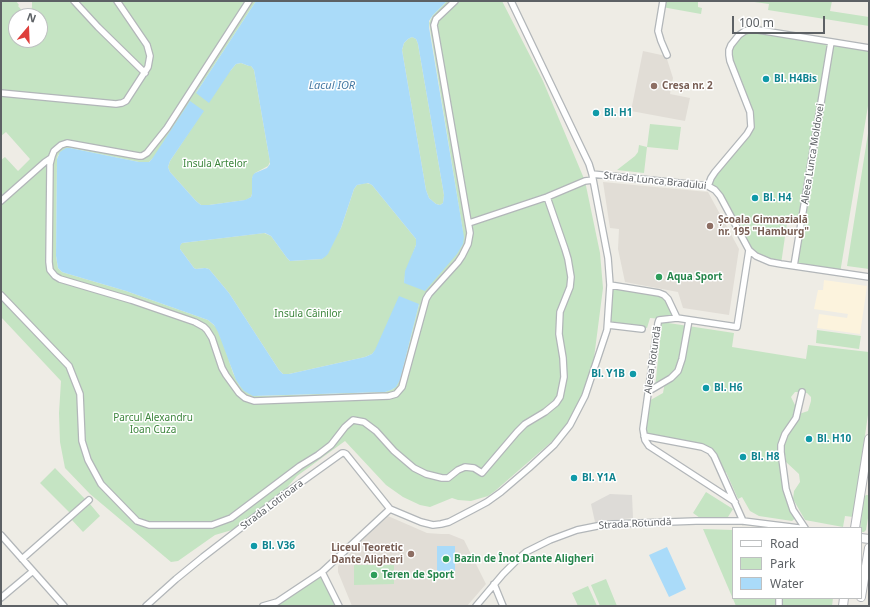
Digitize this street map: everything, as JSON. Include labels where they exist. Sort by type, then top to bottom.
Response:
[{"type":"main road","points":[[855,527],[865,486],[869,439]]},
{"type":"main road","points":[[862,591],[869,548]]},
{"type":"street","points":[[74,1],[145,73]]},
{"type":"street","points":[[1,93],[122,104],[128,99],[145,73],[150,59],[148,49],[142,37],[117,1]]},
{"type":"street","points":[[250,1],[167,128],[147,154],[139,156],[67,143],[58,147],[53,153],[51,158],[49,262],[52,273],[63,281],[131,300],[195,322],[204,327],[208,330],[212,338],[222,368],[226,375],[239,393],[245,398],[254,401],[389,396],[398,392],[403,384],[425,301],[429,294],[458,262],[466,250],[470,233],[434,25],[436,19],[455,1]]},
{"type":"street","name":"Strada Lunca Bradului","points":[[511,1],[585,155],[593,177],[708,186],[715,190],[720,196],[749,250],[762,260],[869,277]]},
{"type":"street","points":[[663,1],[658,31],[667,55]]},
{"type":"street","points":[[708,186],[715,172],[751,127],[750,112],[730,60],[730,50],[734,41],[739,35],[752,29],[869,48]]},
{"type":"street","name":"Aleea Lunca Moldovei","points":[[794,266],[831,42]]},
{"type":"street","points":[[1,201],[51,158]]},
{"type":"street","points":[[469,223],[547,197],[585,182],[593,177]]},
{"type":"street","name":"Strada Lotrioara","points":[[146,606],[176,578],[203,557],[282,496],[344,452],[390,509],[422,522],[437,525],[449,522],[487,502],[501,492],[554,445],[570,425],[585,396],[608,325],[610,274],[606,244],[593,177]]},
{"type":"street","points":[[1,295],[69,366],[80,394],[82,441],[88,460],[101,484],[137,521],[149,525],[212,525],[231,518],[300,466],[318,455],[331,445],[345,427],[353,420],[364,422],[376,430],[394,450],[414,468],[426,474],[448,478],[458,470],[465,467],[474,468],[482,473],[525,424],[545,412],[556,403],[560,397],[564,377],[563,358],[559,334],[560,312],[570,287],[572,277],[568,259],[547,197]]},
{"type":"street","name":"Aleea Rotundă","points":[[644,436],[643,429],[659,320],[677,318],[737,327],[749,250]]},
{"type":"street","points":[[610,285],[664,295],[668,299],[677,318]]},
{"type":"street","points":[[649,391],[671,378],[678,371],[682,359],[689,320]]},
{"type":"street","points":[[608,325],[642,330]]},
{"type":"street","points":[[802,392],[796,418],[784,434],[781,448],[786,489],[794,510],[803,527]]},
{"type":"street","points":[[735,502],[652,449],[646,443],[644,436],[707,449],[712,453],[735,502],[743,521]]},
{"type":"street","points":[[22,559],[89,500]]},
{"type":"street","points":[[263,606],[278,604],[322,572],[390,509]]},
{"type":"street","name":"Strada Rotundă","points":[[476,606],[512,564],[526,552],[550,540],[577,530],[613,524],[696,521],[743,521],[792,527]]},
{"type":"street","points":[[754,522],[757,527]]},
{"type":"street","points":[[1,536],[64,606]]},
{"type":"street","points":[[1,598],[33,571]]},
{"type":"street","points":[[322,572],[339,606]]},
{"type":"street","points":[[494,584],[503,606]]},
{"type":"shaded area","name":"Creșa nr. 2","points":[[643,51],[666,56],[673,78],[670,94],[690,98],[685,121],[631,111]]},
{"type":"shaded area","points":[[603,182],[708,192],[739,249],[729,315],[683,308],[678,292],[625,282],[618,249],[619,229],[610,228]]},
{"type":"shaded area","points":[[824,280],[867,286],[860,334],[817,328],[819,314],[847,318],[848,314],[814,309],[818,290],[823,290]]},
{"type":"shaded area","points":[[610,494],[632,495],[633,518],[595,522],[591,504]]},
{"type":"shaded area","name":"Liceul Teoretic Dante Aligheri","points":[[388,516],[427,533],[449,534],[464,540],[486,584],[467,606],[352,606],[338,572],[338,566],[369,533]]},
{"type":"green space","name":"Parcul Alexandru Ioan Cuza","points":[[1,1],[16,1],[20,8],[8,8],[8,48],[48,48],[48,8],[32,8],[32,1],[256,1],[196,93],[231,70],[236,64],[241,63],[251,66],[254,70],[270,162],[268,166],[255,173],[252,178],[251,197],[246,200],[201,205],[170,172],[168,167],[170,161],[203,111],[149,162],[139,162],[70,148],[58,155],[57,159],[56,256],[58,268],[62,272],[126,291],[208,320],[217,328],[233,373],[240,386],[258,396],[385,392],[393,389],[400,380],[419,304],[372,354],[365,357],[289,374],[283,374],[229,293],[209,269],[194,268],[180,249],[180,245],[182,243],[264,233],[271,236],[290,261],[322,259],[341,228],[354,189],[357,185],[366,183],[372,185],[416,239],[416,245],[404,283],[461,247],[463,242],[463,232],[429,23],[433,15],[447,1],[502,1],[543,81],[585,181],[600,253],[603,288],[594,358],[580,404],[568,424],[557,437],[488,496],[471,501],[452,498],[430,507],[420,505],[403,497],[386,485],[345,441],[297,476],[283,492],[232,530],[215,535],[178,561],[171,562],[90,494],[65,468],[60,442],[59,413],[61,381],[1,317],[1,160],[5,157],[18,171],[30,159],[6,132],[1,136]]},
{"type":"green space","points":[[663,1],[698,1],[698,7],[702,8],[701,14],[662,7]]},
{"type":"green space","points":[[747,1],[832,1],[830,11],[869,17],[869,26],[768,10],[769,4]]},
{"type":"green space","points":[[752,29],[869,48],[869,100],[840,273],[794,266],[801,224],[787,223],[781,264],[756,256],[720,196],[708,186],[751,123],[729,55],[734,41]]},
{"type":"green space","points":[[412,37],[416,39],[418,44],[444,195],[443,203],[440,205],[436,204],[429,198],[426,190],[402,50],[404,43]]},
{"type":"green space","points":[[650,124],[681,127],[678,150],[647,147]]},
{"type":"green space","points":[[869,127],[869,269],[847,266]]},
{"type":"green space","points":[[639,145],[647,147],[644,173],[617,170],[635,156],[638,152]]},
{"type":"green space","points":[[610,285],[661,294],[677,318],[650,318],[647,328],[608,321]]},
{"type":"green space","points":[[662,322],[734,333],[732,347],[806,359],[808,345],[869,352],[869,408],[853,517],[845,516],[843,527],[805,520],[793,499],[794,491],[800,482],[799,474],[786,462],[784,447],[789,432],[799,414],[808,411],[811,397],[807,393],[795,392],[791,397],[798,411],[781,445],[783,471],[798,516],[792,521],[759,516],[750,511],[742,497],[738,499],[726,472],[722,474],[710,451],[644,436],[647,402],[663,393],[665,382],[655,388]]},
{"type":"green space","points":[[817,330],[861,336],[859,349],[816,343]]},
{"type":"green space","points":[[55,468],[85,499],[70,513],[40,483]]},
{"type":"green space","points":[[706,492],[733,509],[728,517],[700,518],[693,513]]},
{"type":"green space","points":[[869,495],[869,512],[866,530],[862,532],[862,527],[860,527],[864,497]]},
{"type":"green space","points":[[90,504],[100,516],[83,532],[72,520]]},
{"type":"green space","points":[[703,529],[732,530],[732,597]]},
{"type":"green space","name":"Teren de Sport","points":[[354,565],[394,565],[394,584],[354,585]]},
{"type":"green space","points":[[322,572],[339,606],[263,606],[277,602]]},
{"type":"green space","points":[[606,579],[617,606],[600,606],[591,585]]},
{"type":"green space","points":[[588,586],[597,606],[578,606],[572,593]]},
{"type":"green space","points":[[733,599],[833,599],[832,606],[736,606]]},
{"type":"water","name":"Lacul IOR","points":[[256,1],[447,1],[433,15],[429,21],[429,27],[464,237],[463,244],[457,254],[425,291],[404,283],[405,271],[416,245],[416,239],[372,185],[368,183],[357,185],[354,189],[341,228],[328,254],[322,259],[290,261],[271,236],[265,233],[182,243],[180,246],[180,249],[194,268],[209,269],[229,293],[283,374],[289,374],[365,357],[372,354],[399,296],[419,304],[400,380],[396,387],[385,392],[253,396],[244,391],[236,380],[218,332],[214,325],[208,320],[126,291],[62,272],[58,268],[56,256],[57,159],[60,152],[66,148],[70,148],[139,162],[149,162],[190,101],[204,111],[170,161],[168,167],[170,172],[201,205],[245,200],[251,197],[253,175],[267,168],[270,164],[254,70],[251,66],[241,63],[236,64],[209,103],[196,93]],"holes":[[[412,37],[416,39],[444,195],[443,203],[440,205],[436,204],[429,198],[426,190],[402,50],[404,43],[408,39]]]},
{"type":"water","name":"Bazin de Înot Dante Aligheri","points":[[437,546],[455,546],[455,573],[437,573]]},
{"type":"water","points":[[667,547],[686,589],[669,597],[649,555]]},
{"type":"place","name":"Bl. H4Bis","points":[[766,79]]},
{"type":"place","name":"Creșa nr. 2","points":[[654,86]]},
{"type":"place","name":"Bl. H1","points":[[596,113]]},
{"type":"place","name":"Bl. H4","points":[[755,198]]},
{"type":"place","name":"Școala Gimnazială nr. 195 \"Hamburg\"","points":[[710,226]]},
{"type":"place","name":"Aqua Sport","points":[[659,277]]},
{"type":"place","name":"Bl. Y1B","points":[[633,374]]},
{"type":"place","name":"Bl. H6","points":[[706,388]]},
{"type":"place","name":"Bl. H10","points":[[809,439]]},
{"type":"place","name":"Bl. H8","points":[[743,457]]},
{"type":"place","name":"Bl. Y1A","points":[[574,478]]},
{"type":"place","name":"Bl. V36","points":[[254,546]]},
{"type":"place","name":"Liceul Teoretic Dante Aligheri","points":[[411,554]]},
{"type":"place","name":"Bazin de Înot Dante Aligheri","points":[[446,559]]},
{"type":"place","name":"Teren de Sport","points":[[374,575]]},
{"type":"park label","name":"Insula Artelor","points":[[215,164]]},
{"type":"park label","name":"Insula Câinilor","points":[[308,314]]}]
